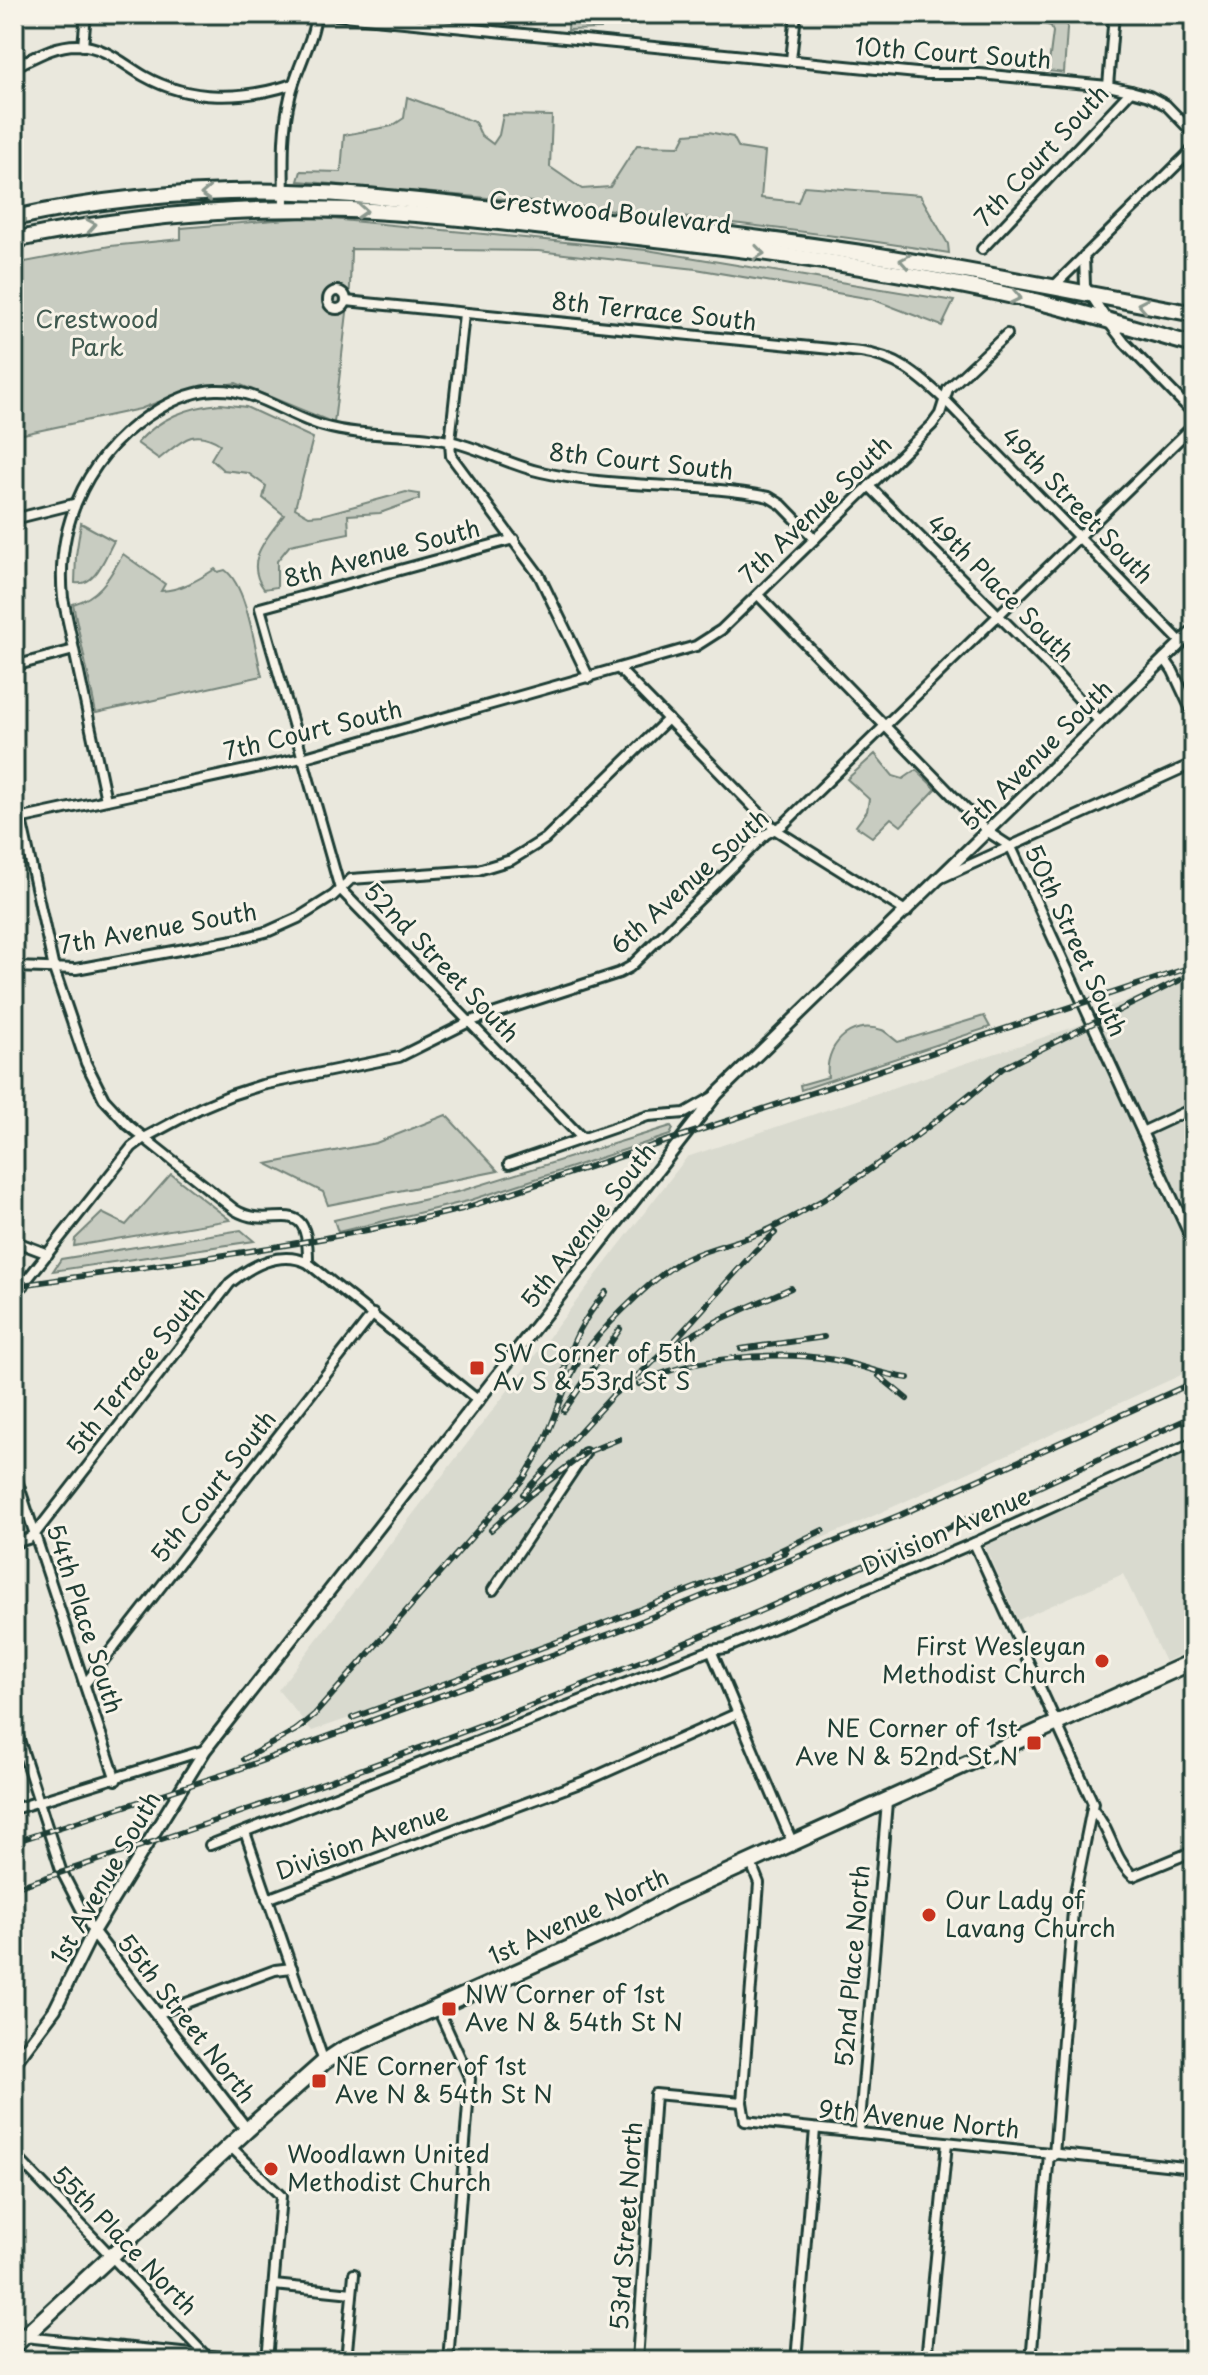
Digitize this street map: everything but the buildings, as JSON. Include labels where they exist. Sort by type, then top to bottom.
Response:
[{"type":"main road","name":"Crestwood Boulevard","points":[[14,218],[78,206],[157,197],[284,192],[356,195],[721,234],[861,253],[1194,314]]},
{"type":"main road","name":"Crestwood Boulevard","points":[[14,240],[170,214],[284,209],[438,216],[719,247],[996,293],[1194,345]]},
{"type":"main road","name":"1st Avenue North","points":[[17,2340],[247,2130],[324,2062],[342,2050],[1194,1661]]},
{"type":"street","points":[[83,46],[86,14]]},
{"type":"street","points":[[284,209],[284,137],[293,84],[312,34],[316,14]]},
{"type":"street","name":"10th Court South","points":[[324,14],[927,74],[980,74],[1108,86],[1149,96],[1166,105],[1194,134]]},
{"type":"street","points":[[791,60],[796,14]]},
{"type":"street","points":[[1108,86],[1114,14]]},
{"type":"street","points":[[14,67],[54,48],[83,46],[110,54],[154,81],[187,92],[234,96],[293,84]]},
{"type":"street","name":"7th Court South","points":[[982,249],[1131,91]]},
{"type":"street","points":[[1053,287],[1194,148]]},
{"type":"street","points":[[1084,256],[1083,278],[1107,320],[1124,342],[1194,414]]},
{"type":"street","name":"8th Terrace South","points":[[346,301],[871,354],[908,368],[944,399]]},
{"type":"street","points":[[464,314],[450,441],[452,460],[514,539],[546,588],[589,678]]},
{"type":"street","name":"7th Avenue South","points":[[619,669],[686,650],[705,642],[721,630],[932,425],[940,414],[948,389],[1007,334]]},
{"type":"street","name":"8th Court South","points":[[106,800],[63,598],[65,540],[74,504],[92,472],[125,434],[166,405],[204,391],[245,393],[304,420],[337,430],[450,441],[551,474],[769,497],[782,505],[815,539]]},
{"type":"street","name":"49th Street South","points":[[944,399],[1181,642]]},
{"type":"street","name":"6th Avenue South","points":[[14,1296],[132,1147],[144,1138],[231,1095],[262,1085],[388,1060],[471,1021],[625,970],[766,834],[776,830],[1194,425]]},
{"type":"street","name":"49th Place South","points":[[869,486],[1050,667],[1100,722]]},
{"type":"street","points":[[14,519],[74,504]]},
{"type":"street","name":"8th Avenue South","points":[[260,608],[514,539]]},
{"type":"street","name":"50th Street South","points":[[758,595],[988,832],[1011,847],[1194,1245]]},
{"type":"street","name":"52nd Street South","points":[[260,608],[340,889],[582,1138]]},
{"type":"street","name":"5th Avenue South","points":[[205,1750],[717,1094],[1194,630]]},
{"type":"street","points":[[14,666],[74,650]]},
{"type":"street","points":[[1164,658],[1194,716]]},
{"type":"street","points":[[619,669],[776,830],[907,912]]},
{"type":"street","name":"7th Court South","points":[[18,820],[302,758],[619,669]]},
{"type":"street","name":"7th Avenue South","points":[[14,967],[76,969],[254,935],[298,918],[347,881],[360,877],[478,870],[501,864],[545,839],[668,719]]},
{"type":"street","points":[[941,878],[1194,763]]},
{"type":"street","points":[[18,820],[54,969],[86,1063],[104,1099],[144,1138],[241,1213],[252,1217],[283,1215],[296,1219],[305,1229],[308,1263],[479,1401]]},
{"type":"street","points":[[509,1164],[648,1116],[685,1113],[717,1094]]},
{"type":"street","points":[[1142,1132],[1194,1108]]},
{"type":"street","points":[[14,1241],[48,1254]]},
{"type":"street","name":"5th Terrace South","points":[[14,1543],[35,1534],[230,1283],[247,1269],[272,1260],[290,1257],[308,1263]]},
{"type":"street","points":[[14,1276],[24,1285]]},
{"type":"street","name":"5th Court South","points":[[85,1684],[373,1314]]},
{"type":"street","name":"Division Avenue","points":[[210,1845],[711,1650],[726,1648],[974,1543],[1194,1442]]},
{"type":"street","points":[[493,1590],[585,1453]]},
{"type":"street","name":"54th Place South","points":[[14,1471],[116,1780]]},
{"type":"street","points":[[974,1543],[1093,1803],[1074,1898],[1031,2361]]},
{"type":"street","points":[[711,1650],[793,1844]]},
{"type":"street","name":"Division Avenue","points":[[267,1899],[588,1780],[736,1714]]},
{"type":"street","points":[[14,1724],[61,1870],[93,1932]]},
{"type":"street","points":[[14,1809],[205,1750]]},
{"type":"street","name":"1st Avenue South","points":[[14,2064],[55,2009],[93,1932],[205,1750]]},
{"type":"street","name":"52nd Place North","points":[[859,2133],[887,1802]]},
{"type":"street","points":[[1093,1810],[1102,1819],[1124,1868],[1133,1876],[1194,1851]]},
{"type":"street","points":[[245,1832],[324,2062]]},
{"type":"street","points":[[742,2102],[759,1883],[751,1863]]},
{"type":"street","name":"55th Street North","points":[[93,1932],[247,2130]]},
{"type":"street","points":[[157,2014],[275,1970],[292,1968]]},
{"type":"street","points":[[437,2007],[470,2079],[448,2361]]},
{"type":"street","name":"53rd Street North","points":[[637,2361],[655,2094],[742,2102]]},
{"type":"street","name":"9th Avenue North","points":[[742,2102],[745,2121],[1194,2168]]},
{"type":"street","points":[[796,2361],[815,2129]]},
{"type":"street","points":[[926,2361],[947,2143]]},
{"type":"street","points":[[17,2340],[264,2361],[281,2196],[230,2146]]},
{"type":"street","name":"55th Place North","points":[[14,2154],[206,2356]]},
{"type":"street","points":[[346,2361],[354,2274]]},
{"type":"street","points":[[274,2285],[352,2293]]},
{"type":"shaded area","points":[[1194,979],[1194,1369],[849,1527],[559,1645],[312,1731],[278,1690],[687,1157],[1083,1024],[1080,1016]]},
{"type":"shaded area","points":[[1194,1435],[1194,1648],[1165,1662],[1123,1574],[1018,1620],[979,1534]]},
{"type":"shaded area","points":[[41,2349],[151,2361],[26,2361]]},
{"type":"green space","points":[[569,14],[602,14],[601,29],[568,30]]},
{"type":"green space","points":[[967,14],[1068,14],[1064,73],[1048,71],[1051,26],[1013,16]]},
{"type":"green space","points":[[407,97],[475,122],[481,135],[493,144],[499,135],[503,115],[552,116],[550,167],[582,189],[610,187],[637,145],[680,146],[686,134],[709,132],[733,137],[739,148],[765,152],[761,198],[798,202],[804,186],[920,195],[948,244],[949,253],[706,220],[298,181],[301,171],[341,172],[344,135],[392,126],[404,118]]},
{"type":"green space","name":"Crestwood Park","points":[[311,217],[647,250],[954,301],[942,326],[872,299],[696,269],[538,251],[351,249],[350,287],[334,423],[236,383],[193,389],[140,409],[14,436],[14,264],[110,246],[181,239],[181,228]]},
{"type":"green space","points":[[221,404],[246,407],[313,438],[295,508],[309,516],[406,492],[419,494],[419,499],[380,513],[348,515],[349,533],[290,545],[277,561],[277,587],[264,589],[258,579],[257,559],[265,541],[284,515],[263,498],[266,486],[248,473],[223,470],[211,459],[220,444],[202,436],[188,438],[159,459],[137,443],[175,415]]},
{"type":"green space","points":[[81,523],[114,541],[94,575],[82,583],[75,583],[76,555]]},
{"type":"green space","points":[[123,554],[165,584],[161,591],[196,581],[215,569],[218,572],[225,570],[233,578],[245,603],[262,676],[96,713],[73,604],[97,591]]},
{"type":"green space","points":[[875,754],[893,776],[903,779],[916,770],[936,789],[901,826],[891,818],[872,837],[856,826],[867,811],[869,799],[847,779]]},
{"type":"green space","points":[[984,1016],[990,1027],[801,1090],[800,1085],[828,1077],[830,1055],[849,1032],[859,1028],[882,1030],[898,1042]]},
{"type":"green space","points":[[446,1115],[498,1171],[328,1205],[323,1192],[267,1164],[376,1143]]},
{"type":"green space","points":[[671,1126],[670,1135],[468,1201],[338,1232],[334,1220],[461,1191]]},
{"type":"green space","points":[[171,1174],[230,1220],[74,1246],[75,1239],[102,1213],[126,1225]]},
{"type":"green space","points":[[241,1230],[254,1241],[53,1271],[61,1259]]},
{"type":"railway","points":[[14,1286],[295,1243],[462,1209],[1194,966]]},
{"type":"railway","points":[[964,1101],[1003,1068],[1180,980]]},
{"type":"railway","points":[[296,1730],[315,1714],[524,1478],[545,1441],[581,1357],[636,1298],[664,1273],[688,1258],[764,1232],[826,1198],[900,1148],[971,1093]]},
{"type":"railway","points":[[523,1494],[613,1395],[649,1366],[775,1233]]},
{"type":"railway","points":[[683,1340],[719,1320],[791,1288]]},
{"type":"railway","points":[[563,1376],[579,1331],[606,1292]]},
{"type":"railway","points":[[564,1411],[620,1329]]},
{"type":"railway","points":[[741,1349],[824,1337]]},
{"type":"railway","points":[[639,1384],[706,1362],[758,1356],[829,1359],[908,1378]]},
{"type":"railway","points":[[879,1376],[907,1399]]},
{"type":"railway","points":[[14,1842],[228,1773],[615,1632],[900,1515],[1194,1382]]},
{"type":"railway","points":[[14,1888],[284,1797],[550,1698],[793,1597],[1194,1416]]},
{"type":"railway","points":[[491,1530],[585,1453],[619,1439]]},
{"type":"railway","points":[[773,1554],[823,1530]]},
{"type":"railway","points":[[352,1718],[786,1552]]},
{"type":"railway","points":[[244,1759],[303,1726]]},
{"type":"place","name":"SW Corner of 5th Av S & 53rd St S","points":[[477,1368]]},
{"type":"place","name":"First Wesleyan Methodist Church","points":[[1102,1661]]},
{"type":"place","name":"NE Corner of 1st Ave N & 52nd St N","points":[[1034,1743]]},
{"type":"place","name":"Our Lady of Lavang Church","points":[[929,1915]]},
{"type":"place","name":"NW Corner of 1st Ave N & 54th St N","points":[[449,2009]]},
{"type":"place","name":"NE Corner of 1st Ave N & 54th St N","points":[[319,2081]]},
{"type":"place","name":"Woodlawn United Methodist Church","points":[[271,2169]]}]
